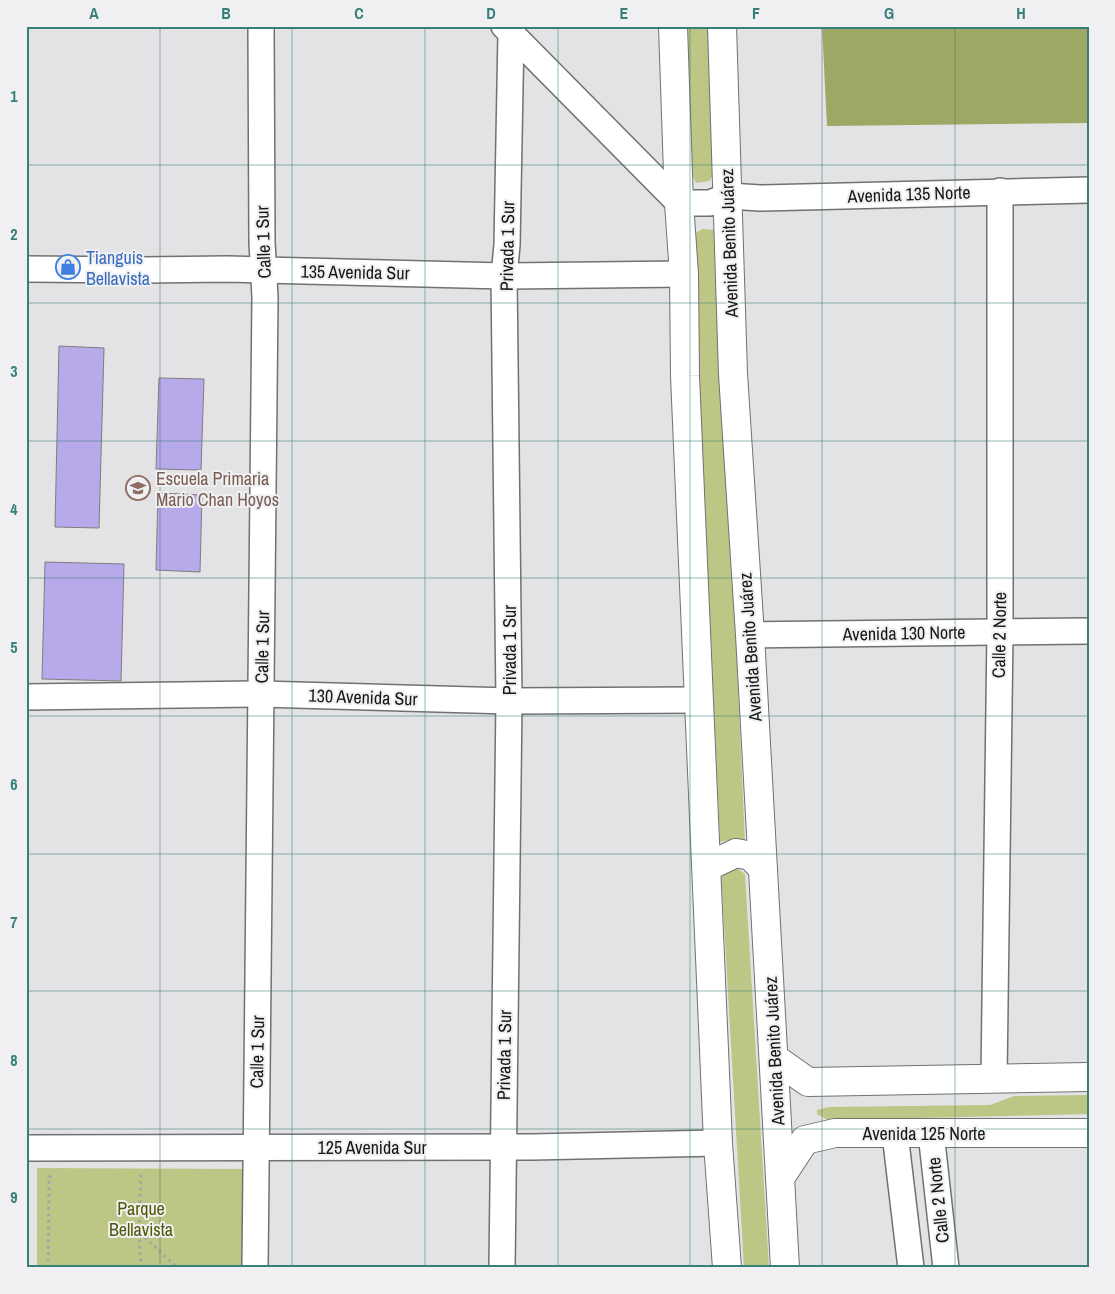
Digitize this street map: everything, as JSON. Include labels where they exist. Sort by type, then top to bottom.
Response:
[{"type":"main road","points":[[673,26],[679,203],[684,274],[685,376],[718,1143],[727,1268]]},
{"type":"main road","name":"Avenida Benito Juárez","points":[[722,26],[733,374],[764,869],[785,1268]]},
{"type":"main road","points":[[707,867],[736,853],[751,856],[764,869]]},
{"type":"main road","points":[[774,1058],[808,1082],[1089,1077]]},
{"type":"main road","name":"Avenida 125 Norte","points":[[780,1178],[805,1140],[835,1133],[1089,1133]]},
{"type":"street","name":"Calle 1 Sur","points":[[255,1268],[265,297],[263,270],[261,26]]},
{"type":"street","points":[[508,30],[679,203],[710,203],[728,196]]},
{"type":"street","name":"Privada 1 Sur","points":[[502,1268],[509,701],[504,276],[507,245],[508,30]]},
{"type":"street","name":"Avenida 135 Norte","points":[[728,196],[760,198],[1089,190]]},
{"type":"street","name":"Calle 2 Norte","points":[[994,1078],[1000,632],[1000,191]]},
{"type":"street","name":"135 Avenida Sur","points":[[26,268],[263,270],[504,276],[684,274]]},
{"type":"street","name":"Avenida 130 Norte","points":[[750,634],[1089,631]]},
{"type":"street","name":"130 Avenida Sur","points":[[26,697],[261,694],[509,701],[699,700]]},
{"type":"street","name":"Calle 2 Norte","points":[[932,1133],[946,1268]]},
{"type":"street","name":"Calle 2 Norte","points":[[895,1134],[911,1268]]},
{"type":"street","name":"125 Avenida Sur","points":[[26,1148],[503,1147],[718,1143]]},
{"type":"path","points":[[48,1268],[49,1177],[62,1173]]},
{"type":"path","points":[[132,1173],[141,1173],[139,1232],[141,1268]]},
{"type":"path","points":[[139,1232],[178,1268]]},
{"type":"green space","points":[[683,26],[710,26],[715,173],[709,181],[696,183],[687,163]]},
{"type":"green space","points":[[822,26],[1089,26],[1089,123],[827,126]]},
{"type":"green space","points":[[702,229],[715,230],[724,374],[745,842],[728,840],[720,842],[693,235]]},
{"type":"green space","points":[[734,866],[745,874],[769,1268],[744,1268],[721,873]]},
{"type":"green space","points":[[1089,1095],[1089,1114],[828,1120],[817,1114],[817,1110],[829,1107],[990,1105],[1014,1096]]},
{"type":"green space","name":"Parque Bellavista","points":[[37,1168],[246,1169],[244,1268],[37,1268]]},
{"type":"building","points":[[59,346],[104,348],[99,528],[55,527]]},
{"type":"building","points":[[159,378],[204,379],[201,470],[156,469]]},
{"type":"building","points":[[158,493],[202,495],[200,572],[156,570]]},
{"type":"building","points":[[45,562],[124,564],[121,681],[42,679]]},
{"type":"place","name":"Tianguis Bellavista","points":[[68,267]]},
{"type":"place","name":"Escuela Primaria Mario Chan Hoyos","points":[[138,488]]}]
